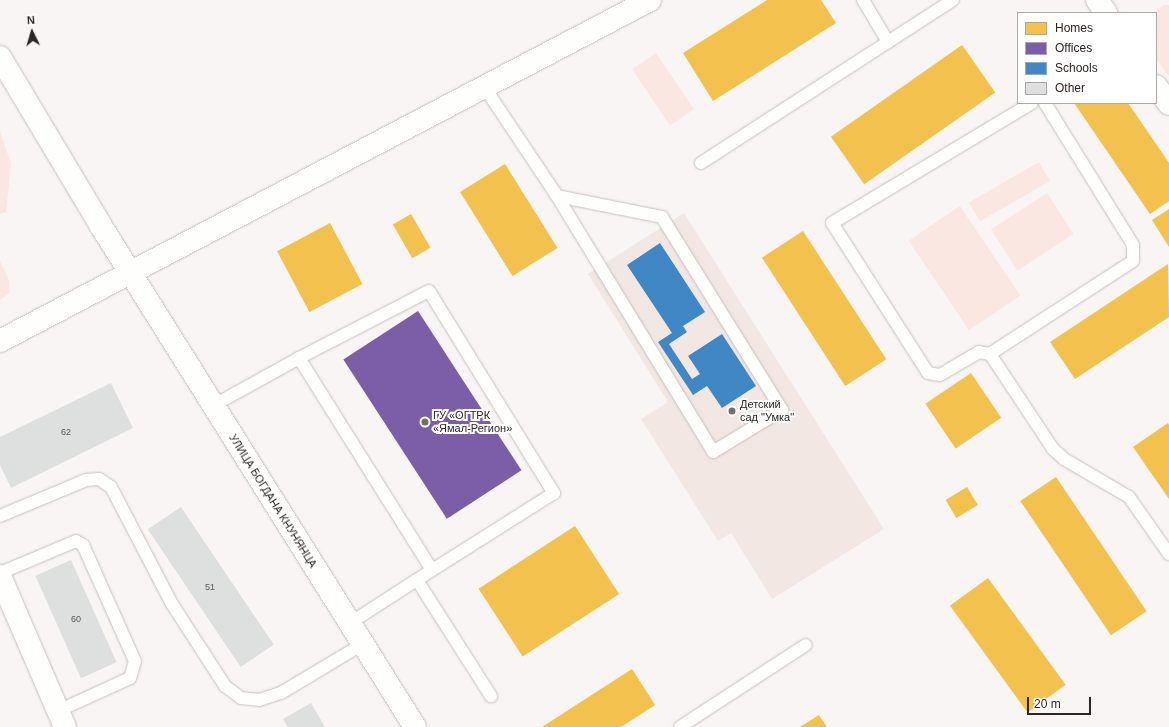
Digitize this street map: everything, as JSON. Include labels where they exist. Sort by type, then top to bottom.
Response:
[{"type":"street","points":[[0,341],[131,275],[650,0]]},
{"type":"street","points":[[1097,0],[1105,12]]},
{"type":"street","name":"УЛИЦА БОГДАНА КНУНЯНЦА","points":[[0,57],[131,275],[415,727]]},
{"type":"street","points":[[1157,87],[1169,104]]},
{"type":"street","points":[[0,575],[62,719]]},
{"type":"lane","points":[[863,0],[888,42]]},
{"type":"lane","points":[[701,163],[953,0]]},
{"type":"lane","points":[[485,88],[557,196],[713,452],[782,410],[662,218],[557,196]]},
{"type":"lane","points":[[1030,104],[832,223],[928,373],[940,375],[979,352],[990,354],[1133,261],[1133,245],[1046,104]]},
{"type":"lane","points":[[214,405],[299,358],[428,291],[554,493],[350,623]]},
{"type":"lane","points":[[990,354],[1054,449],[1064,459],[1129,497],[1169,554]]},
{"type":"lane","points":[[299,358],[432,570]]},
{"type":"lane","points":[[0,516],[86,480],[98,479],[111,487],[172,604],[225,686],[240,698],[259,700],[281,693],[363,644]]},
{"type":"lane","points":[[0,575],[76,541],[83,546],[135,661],[130,678],[62,719]]},
{"type":"lane","points":[[417,580],[491,696]]},
{"type":"lane","points":[[680,727],[806,645]]},
{"type":"shaded area","points":[[1163,5],[1169,5],[1169,76],[1157,60],[1157,12],[1155,12]]},
{"type":"shaded area","points":[[656,53],[694,109],[670,126],[632,69]]},
{"type":"shaded area","points":[[0,131],[11,164],[6,212],[0,214]]},
{"type":"shaded area","points":[[1039,162],[1050,181],[980,222],[969,202]]},
{"type":"shaded area","points":[[1047,193],[1074,234],[1017,271],[991,229]]},
{"type":"shaded area","points":[[960,206],[1020,296],[969,330],[909,241]]},
{"type":"shaded area","name":"Детский сад \"Умка\"","points":[[684,213],[884,529],[772,599],[731,533],[718,541],[641,419],[668,402],[588,274]]},
{"type":"shaded area","points":[[0,261],[9,280],[10,293],[0,300]]},
{"type":"building: Homes","points":[[767,0],[821,0],[836,23],[713,101],[683,53]]},
{"type":"building: Homes","points":[[962,45],[995,93],[864,184],[831,137]]},
{"type":"building: Homes","points":[[1075,104],[1129,104],[1169,163],[1169,201],[1150,214]]},
{"type":"building: Homes","points":[[505,164],[557,248],[513,276],[460,192]]},
{"type":"building: Homes","points":[[1169,209],[1169,247],[1152,220]]},
{"type":"building: Homes","points":[[411,214],[430,248],[412,258],[393,224]]},
{"type":"building: Homes","points":[[330,223],[362,284],[309,312],[277,251]]},
{"type":"building: Homes","points":[[803,231],[886,359],[845,386],[762,258]]},
{"type":"building: Homes","points":[[1168,264],[1169,317],[1075,379],[1050,342]]},
{"type":"building: Homes","points":[[971,373],[1001,418],[956,449],[925,404]]},
{"type":"building: Homes","points":[[1168,423],[1169,425],[1169,499],[1133,447]]},
{"type":"building: Homes","points":[[1056,477],[1147,611],[1111,635],[1020,501]]},
{"type":"building: Homes","points":[[967,487],[978,505],[956,518],[946,500]]},
{"type":"building: Homes","points":[[575,526],[619,594],[523,657],[479,589]]},
{"type":"building: Homes","points":[[988,578],[1066,685],[1028,712],[950,606]]},
{"type":"building: Homes","points":[[632,669],[655,705],[621,727],[542,727]]},
{"type":"building: Homes","points":[[819,715],[827,727],[800,727]]},
{"type":"building: Offices","points":[[418,311],[521,470],[447,519],[343,359]]},
{"type":"building: Schools","points":[[660,243],[705,312],[683,326],[687,332],[669,344],[692,379],[700,374],[688,356],[722,334],[756,386],[722,408],[707,386],[693,395],[658,342],[672,333],[627,265]]},
{"type":"building: Other","points":[[111,383],[133,428],[11,488],[0,465],[0,437]]},
{"type":"building: Other","points":[[181,507],[274,645],[241,667],[148,529]]},
{"type":"building: Other","points":[[71,560],[117,662],[81,678],[35,576]]},
{"type":"building: Other","points":[[311,703],[325,727],[288,727],[283,719]]},
{"type":"place","name":"Детский сад \"Умка\"","points":[[732,411]]},
{"type":"place","name":"ГУ «ОГТРК «Ямал-Регион»","points":[[425,422]]}]
